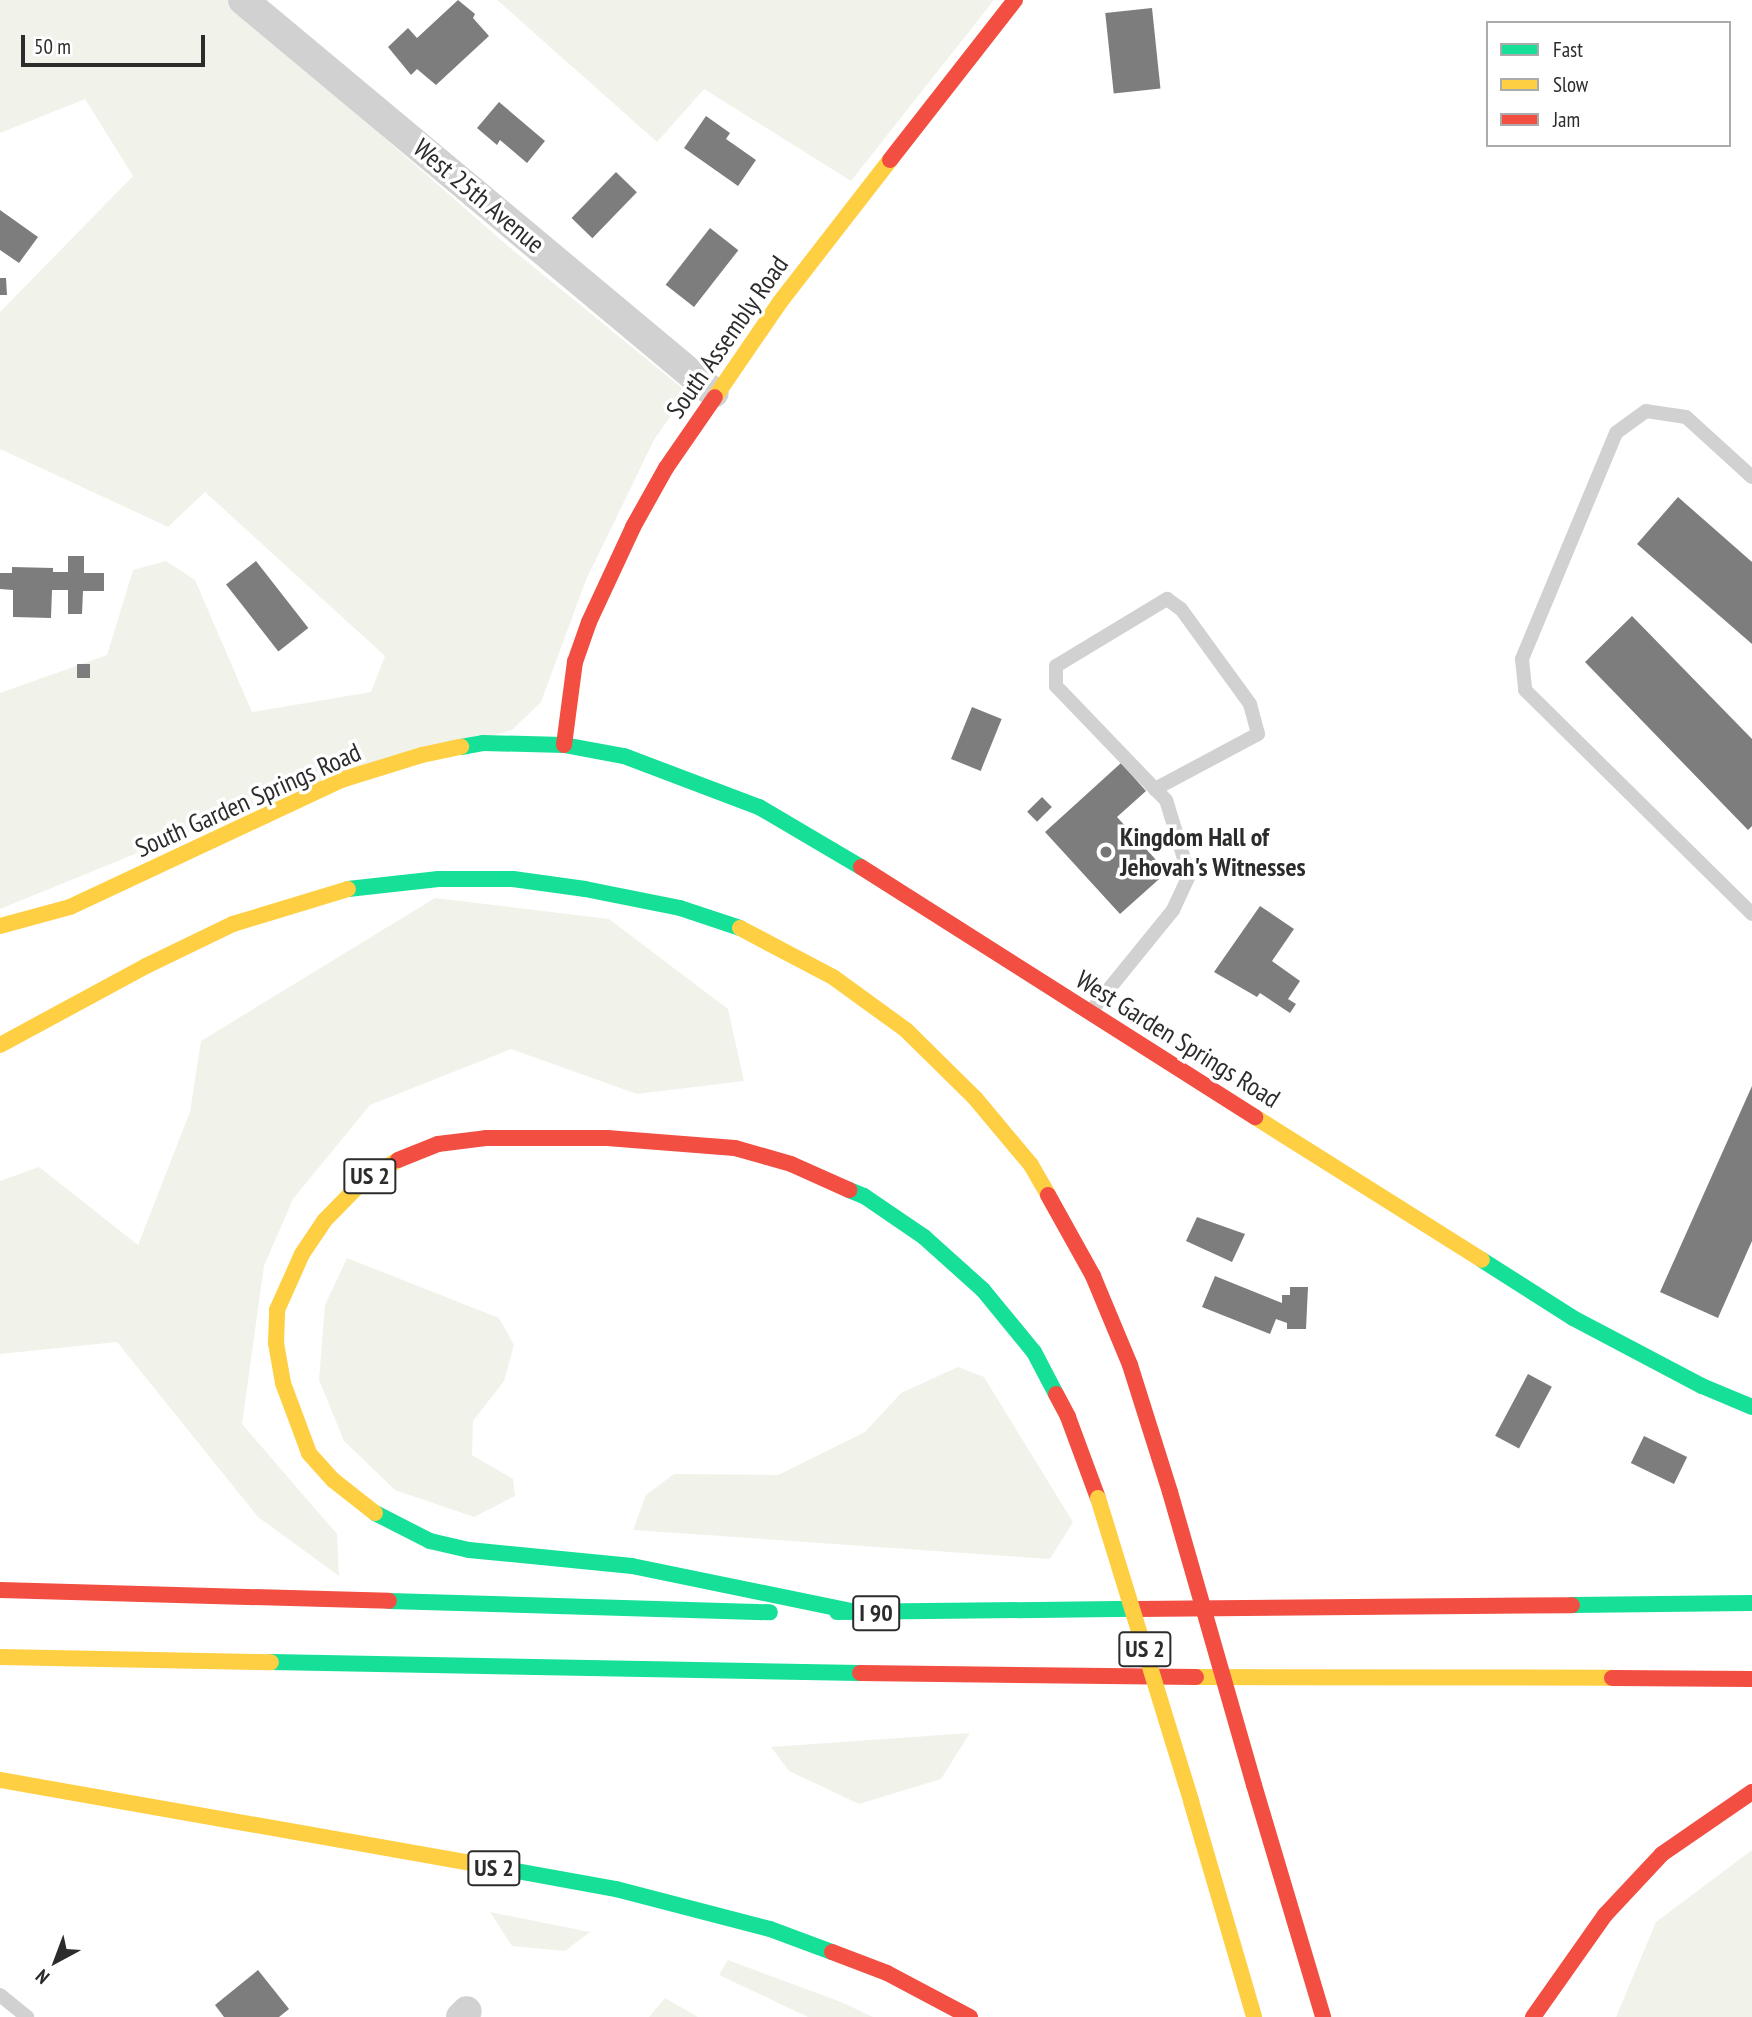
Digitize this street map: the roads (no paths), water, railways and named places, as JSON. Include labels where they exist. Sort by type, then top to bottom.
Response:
[{"type":"main road","name":"South Assembly Road","points":[[564,745],[575,662],[607,579],[666,468],[714,394],[914,126],[1015,0]]},
{"type":"main road","name":"South Garden Springs Road","points":[[0,926],[70,907],[341,780],[422,755],[483,743],[564,745]]},
{"type":"main road","name":"West Garden Springs Road","points":[[564,745],[624,757],[694,780],[759,807],[818,840],[1573,1318],[1702,1386],[1747,1400]]},
{"type":"main road","name":"US 2","points":[[0,1045],[146,966],[233,924],[359,886],[438,879],[513,879],[585,888],[680,908],[751,932],[833,977],[906,1030],[975,1098],[1031,1165],[1093,1276],[1130,1365],[1170,1492],[1323,2017]]},
{"type":"main road","name":"US 2","points":[[861,1613],[632,1566],[470,1550],[430,1541],[366,1508],[333,1480],[309,1453],[283,1383],[276,1343],[277,1310],[302,1254],[324,1221],[362,1182],[402,1157],[438,1144],[486,1138],[607,1138],[735,1149],[792,1164],[864,1196],[924,1237],[983,1290],[1034,1352],[1069,1417],[1098,1498],[1254,2017]]},
{"type":"main road","name":"I 90","points":[[0,1590],[623,1609],[861,1613],[1752,1603]]},
{"type":"main road","points":[[0,1657],[1029,1676],[1752,1679]]},
{"type":"main road","name":"US 2","points":[[0,1780],[616,1889],[770,1929],[887,1973],[970,2017]]},
{"type":"main road","points":[[1533,2017],[1605,1915],[1662,1854],[1752,1792]]},
{"type":"street","name":"West 25th Avenue","points":[[243,0],[714,394]]},
{"type":"lane","points":[[1752,477],[1686,417],[1646,411],[1616,433],[1522,659],[1525,690],[1752,914]]},
{"type":"lane","points":[[1091,1012],[1173,910],[1189,875],[1166,800],[1155,789],[1055,686],[1056,667],[1167,599],[1181,608],[1250,704],[1258,734],[1155,789]]},
{"type":"lane","points":[[1,1997],[27,2017]]},
{"type":"place","name":"Kingdom Hall of Jehovah's Witnesses","points":[[1106,852]]}]
